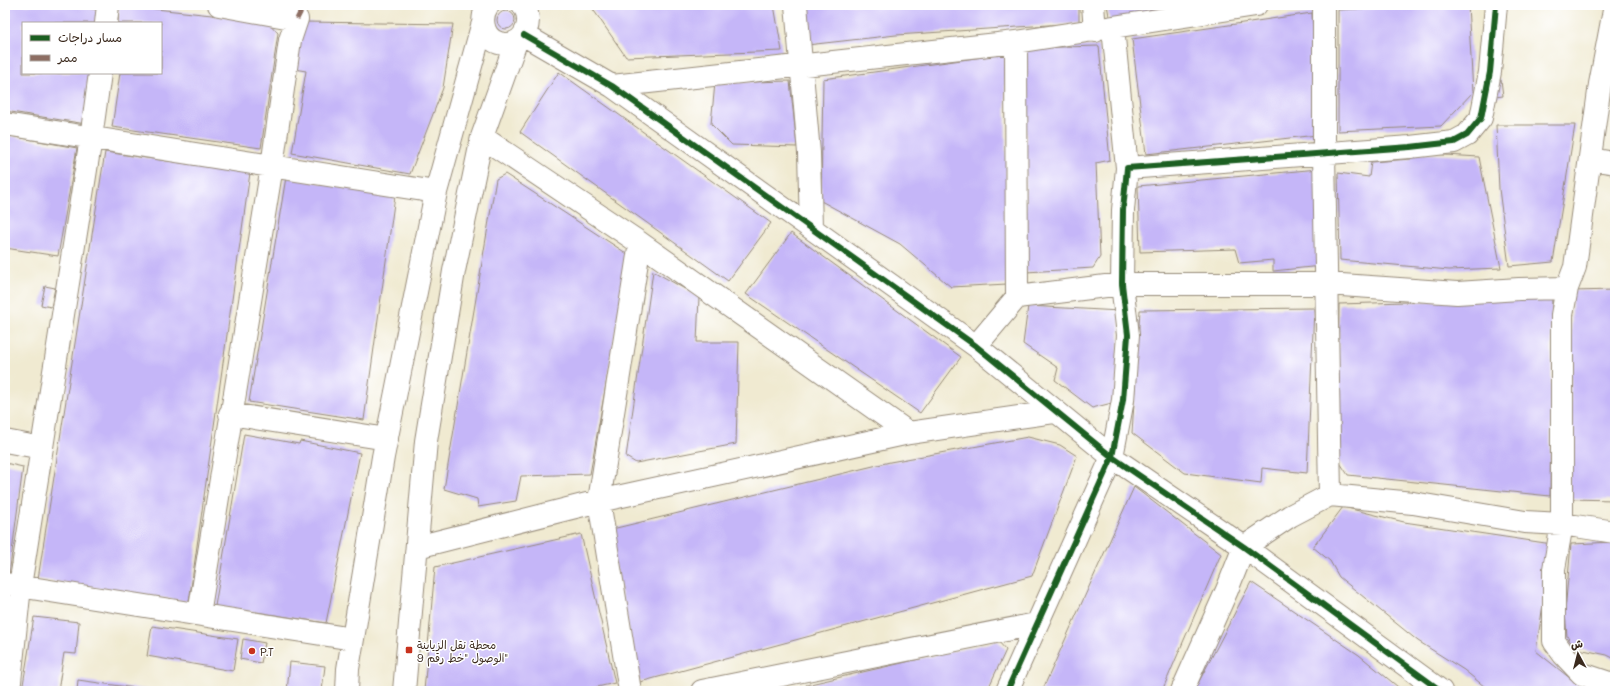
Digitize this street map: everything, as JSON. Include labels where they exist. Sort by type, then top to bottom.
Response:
[{"type":"street","points":[[106,22],[108,5]]},
{"type":"street","points":[[199,614],[230,414],[272,166],[290,40],[297,19],[219,5]]},
{"type":"street","points":[[404,691],[426,441],[454,271],[482,137],[520,38],[528,26],[529,16],[524,5]]},
{"type":"street","points":[[796,5],[800,66],[809,153],[811,228]]},
{"type":"street","points":[[1007,691],[1112,457],[1123,400],[1128,335],[1122,284],[1123,210],[1127,168],[1104,29],[1093,5]]},
{"type":"street","points":[[612,86],[1016,42],[1104,29],[1232,6],[1256,5]]},
{"type":"street","points":[[1324,5],[1324,153],[1330,495]]},
{"type":"street","points":[[1127,168],[1454,142],[1466,135],[1481,118],[1490,72],[1496,5]]},
{"type":"street","points":[[1615,5],[1600,84],[1575,266],[1567,288],[1562,315],[1562,524],[1554,569],[1554,641],[1564,655],[1582,674],[1615,685]]},
{"type":"street","points":[[486,10],[487,35],[495,41],[505,44],[520,38],[612,86],[976,346],[1054,412],[1112,457],[1244,547],[1441,691]]},
{"type":"street","points":[[347,691],[353,639],[387,439],[436,192],[486,10]]},
{"type":"street","points":[[976,346],[1017,297],[1016,42]]},
{"type":"street","points":[[9,691],[12,584],[42,448],[100,74]]},
{"type":"street","points":[[5,124],[436,192]]},
{"type":"street","points":[[482,137],[640,243],[909,433]]},
{"type":"street","points":[[1590,159],[1615,163]]},
{"type":"street","points":[[630,691],[599,501],[640,243]]},
{"type":"street","points":[[1017,297],[1122,284],[1327,284],[1457,293],[1567,288]]},
{"type":"street","points":[[416,547],[599,501],[909,433],[1054,412]]},
{"type":"street","points":[[230,414],[387,439]]},
{"type":"street","points":[[5,441],[42,448]]},
{"type":"street","points":[[1182,691],[1227,590],[1244,547],[1290,516],[1330,495],[1413,503],[1525,522],[1562,524],[1615,532]]},
{"type":"street","points":[[12,584],[353,639]]},
{"type":"street","points":[[702,691],[1036,624]]},
{"type":"building","points":[[5,5],[63,5],[101,10],[100,22],[22,22],[22,74],[93,74],[86,124],[5,111]]},
{"type":"building","points":[[119,5],[267,21],[278,33],[261,148],[112,127],[120,74],[162,74],[162,22],[118,22]]},
{"type":"building","points":[[590,5],[774,5],[782,51],[626,57]]},
{"type":"building","points":[[806,5],[1079,5],[1079,23],[896,35],[807,45]]},
{"type":"building","points":[[1107,5],[1179,5],[1179,6],[1110,21]]},
{"type":"building","points":[[1468,5],[1473,92],[1441,126],[1338,131],[1338,10]]},
{"type":"building","points":[[506,11],[512,14],[515,20],[512,26],[506,29],[500,26],[497,20],[500,14]]},
{"type":"building","points":[[1312,13],[1317,135],[1146,154],[1132,39]]},
{"type":"building","points":[[304,22],[453,24],[443,88],[410,174],[292,153],[306,71],[294,69]]},
{"type":"building","points":[[1099,46],[1110,160],[1096,163],[1100,257],[1093,268],[1026,272],[1026,48]]},
{"type":"building","points":[[1005,54],[1007,284],[951,287],[900,244],[821,201],[823,79]]},
{"type":"building","points":[[559,72],[771,223],[728,281],[520,132]]},
{"type":"building","points":[[1501,80],[1503,96],[1495,97],[1493,81]]},
{"type":"building","points":[[790,81],[797,147],[732,145],[711,124],[715,83]]},
{"type":"building","points":[[1496,125],[1575,125],[1553,262],[1509,266],[1499,189]]},
{"type":"building","points":[[5,135],[77,148],[58,256],[5,248]]},
{"type":"building","points":[[105,152],[250,173],[189,602],[38,579]]},
{"type":"building","points":[[1413,153],[1479,157],[1501,268],[1449,270],[1340,260],[1338,173],[1369,177],[1371,162],[1411,159]]},
{"type":"building","points":[[1318,169],[1321,266],[1273,271],[1273,260],[1239,263],[1235,249],[1140,252],[1138,186]]},
{"type":"building","points":[[505,174],[629,255],[590,474],[521,476],[516,501],[478,507],[477,499],[444,489],[496,179]]},
{"type":"building","points":[[286,177],[395,196],[364,420],[249,402]]},
{"type":"building","points":[[791,233],[961,357],[920,413],[746,294]]},
{"type":"building","points":[[653,271],[699,297],[697,342],[739,342],[736,444],[636,463],[626,457]]},
{"type":"building","points":[[45,286],[55,288],[51,307],[41,305]]},
{"type":"building","points":[[1615,290],[1615,500],[1569,499],[1572,291]]},
{"type":"building","points":[[1552,293],[1550,496],[1348,475],[1337,458],[1339,304],[1508,299]]},
{"type":"building","points":[[1028,306],[1120,311],[1116,402],[1092,408],[1055,380],[1058,368],[1023,344]]},
{"type":"building","points":[[1314,308],[1307,473],[1262,468],[1261,483],[1185,473],[1132,433],[1140,310]]},
{"type":"building","points":[[244,434],[299,444],[300,441],[360,453],[326,623],[215,606]]},
{"type":"building","points":[[1028,437],[1060,445],[1077,456],[1032,576],[640,682],[608,530],[890,462]]},
{"type":"building","points":[[5,463],[23,467],[9,575],[5,574]]},
{"type":"building","points":[[1134,487],[1221,554],[1162,691],[1042,691]]},
{"type":"building","points":[[1343,507],[1404,522],[1552,544],[1536,651],[1586,691],[1490,691],[1464,670],[1418,641],[1339,577],[1330,561],[1313,547]]},
{"type":"building","points":[[581,534],[615,683],[579,691],[424,691],[435,567]]},
{"type":"building","points":[[1615,542],[1615,659],[1607,655],[1574,648],[1567,636],[1565,612],[1571,544]]},
{"type":"building","points":[[1251,582],[1359,655],[1403,691],[1194,691]]},
{"type":"building","points":[[34,617],[79,622],[76,654],[64,653],[58,691],[22,691]]},
{"type":"building","points":[[152,626],[238,639],[233,671],[147,656]]},
{"type":"building","name":"P.T","points":[[243,639],[265,643],[261,663],[240,659]]},
{"type":"building","points":[[998,641],[1006,650],[987,691],[807,691],[806,685]]},
{"type":"building","points":[[290,662],[325,666],[322,691],[287,691]]},
{"type":"building","points":[[78,680],[149,690],[149,691],[77,691]]},
{"type":"marked path","points":[[297,19],[304,5]]},
{"type":"cycle path","points":[[1007,691],[1112,457],[1123,400],[1128,335],[1122,284],[1123,210],[1127,168],[1410,147],[1454,142],[1467,135],[1481,118],[1490,72],[1496,5]]},
{"type":"cycle path","points":[[524,35],[612,86],[976,346],[1112,457],[1244,547],[1441,691]]},
{"type":"place","name":"محطة نقل الزياينة الوصول \"خط رقم 9\"","points":[[409,650]]},
{"type":"place","name":"P.T","points":[[252,651]]}]
